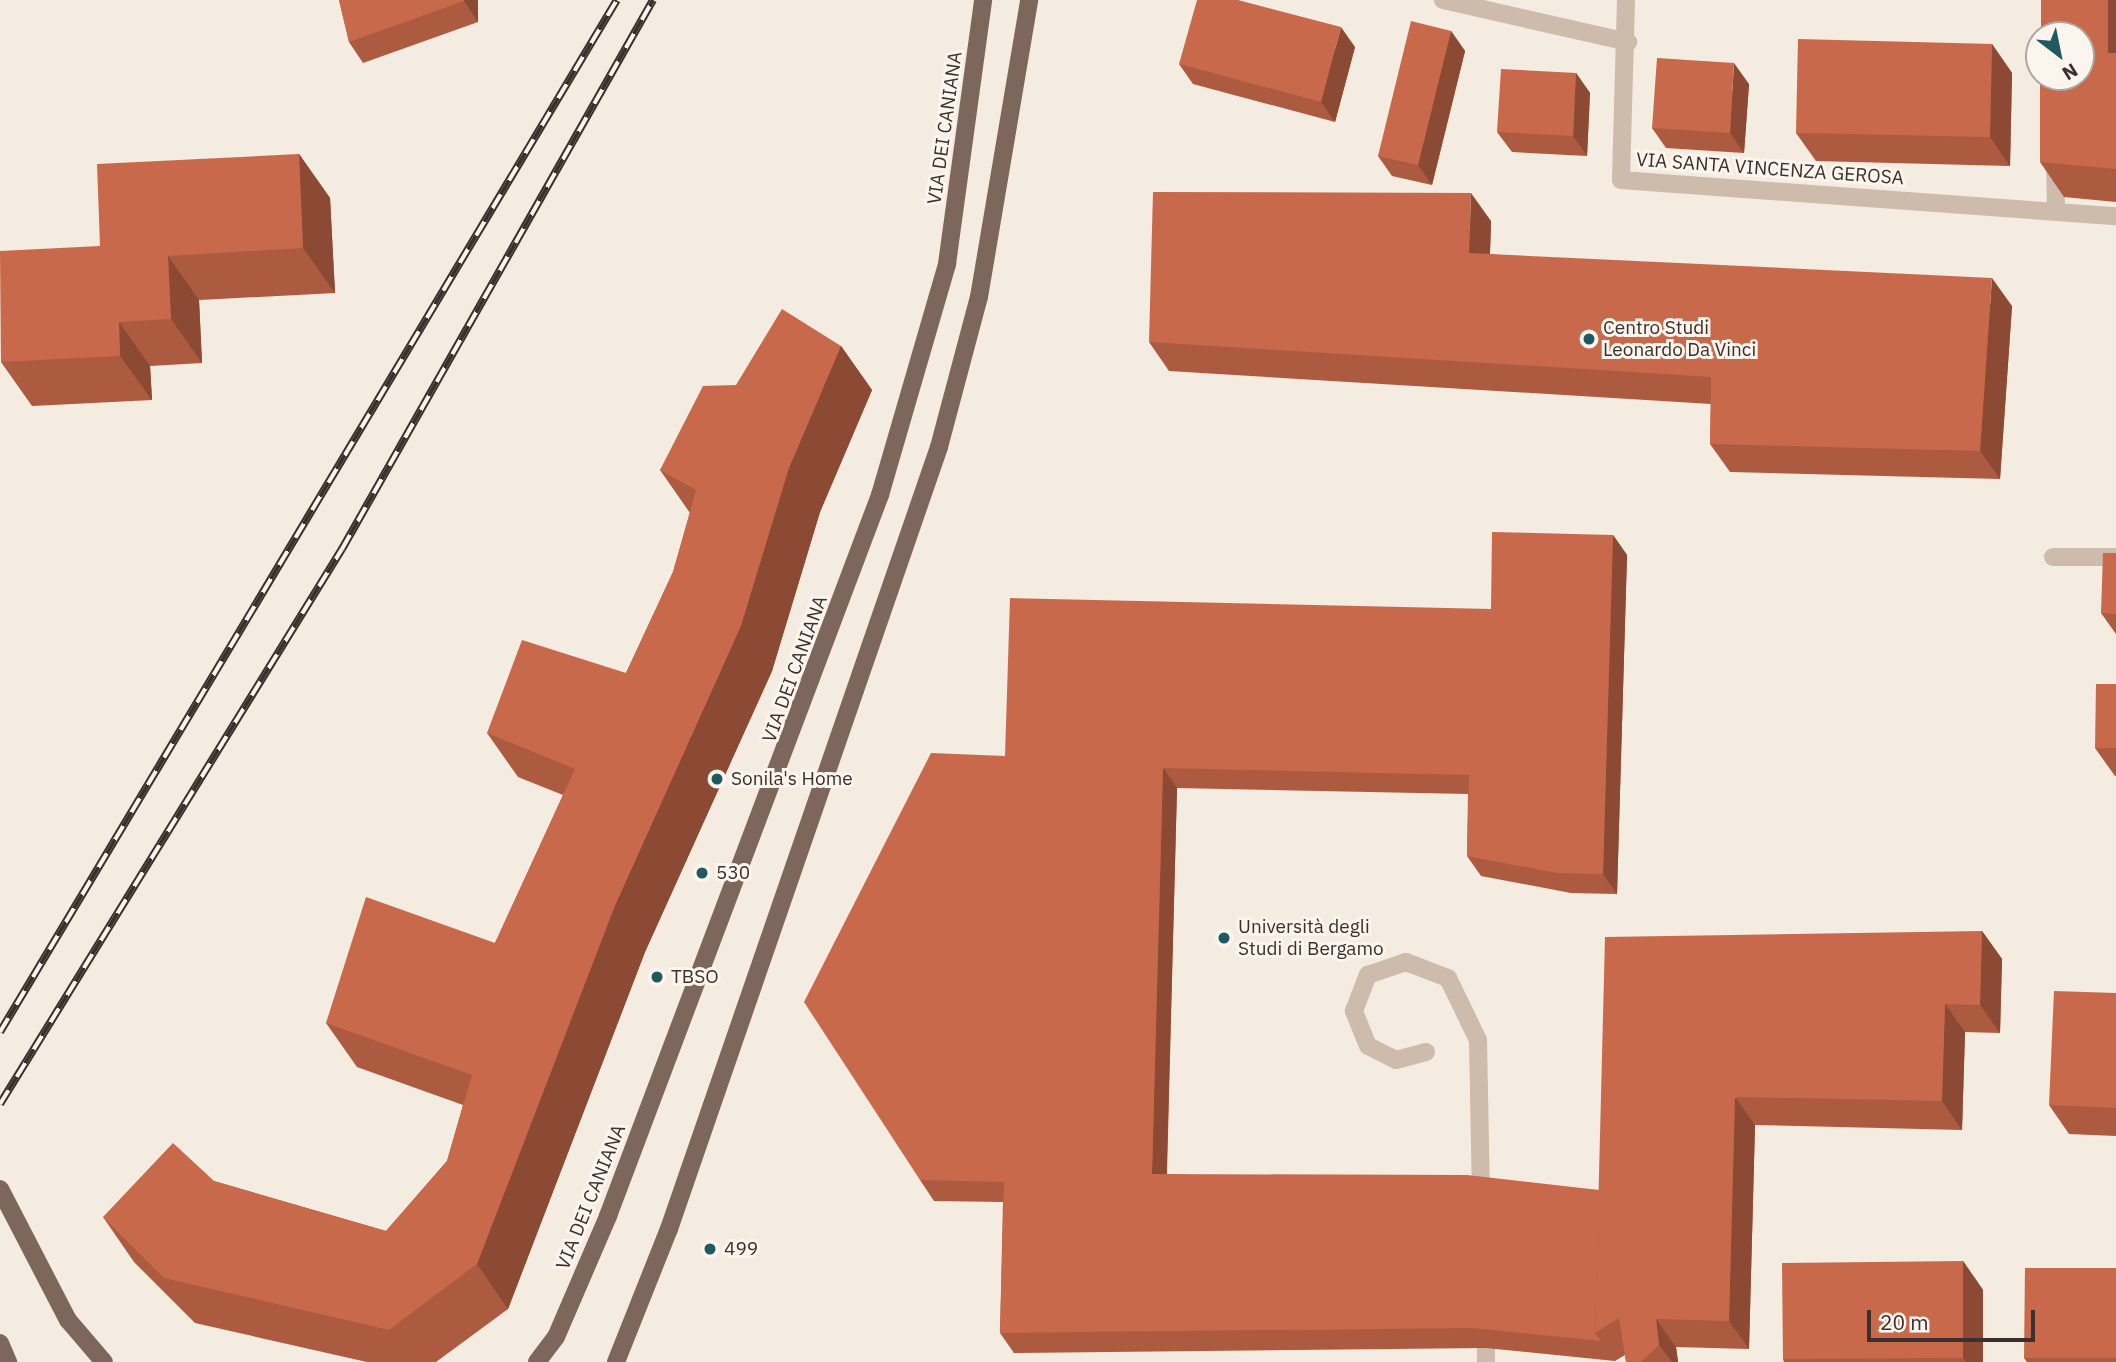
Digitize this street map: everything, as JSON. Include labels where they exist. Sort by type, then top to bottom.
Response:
[{"type":"main road","name":"VIA DEI CANIANA","points":[[537,1362],[556,1337],[608,1216],[880,495],[947,264],[983,0]]},
{"type":"main road","points":[[616,1362],[669,1229],[943,434],[979,297],[1029,0]]},
{"type":"main road","points":[[0,1189],[68,1320],[104,1362]]},
{"type":"main road","points":[[0,1343],[8,1362]]},
{"type":"street","points":[[1444,0],[1628,42]]},
{"type":"street","name":"VIA SANTA VINCENZA GEROSA","points":[[1626,0],[1628,42],[1620,180],[2056,209],[2116,216]]},
{"type":"street","points":[[2054,143],[2056,209]]},
{"type":"street","points":[[2053,556],[2116,557]]},
{"type":"street","points":[[1426,1052],[1396,1060],[1368,1046],[1354,1011],[1368,975],[1406,962],[1448,978],[1478,1040],[1481,1195]]},
{"type":"building","points":[[339,0],[464,0],[464,1],[349,42]]},
{"type":"building","points":[[1197,0],[1238,0],[1341,27],[1321,102],[1179,64]]},
{"type":"building","points":[[2041,0],[2108,0],[2108,53],[2116,53],[2116,169],[2040,162],[2040,91],[2095,91],[2095,21],[2041,21]]},
{"type":"building","points":[[1411,21],[1451,31],[1418,165],[1378,156]]},
{"type":"building","points":[[1798,39],[1992,44],[1990,137],[1796,133]]},
{"type":"building","points":[[1657,58],[1734,63],[1730,133],[1652,128]]},
{"type":"building","points":[[1501,69],[1576,73],[1573,136],[1497,132]]},
{"type":"building","points":[[299,154],[303,248],[168,256],[171,319],[119,322],[120,356],[1,362],[0,251],[100,246],[97,164]]},
{"type":"building","name":"Centro Studi Leonardo Da Vinci","points":[[1153,192],[1471,193],[1469,253],[1992,278],[1980,451],[1710,444],[1711,377],[1149,342]]},
{"type":"building","points":[[782,309],[841,346],[789,468],[741,626],[614,908],[477,1264],[389,1330],[164,1278],[103,1217],[173,1143],[214,1181],[386,1231],[447,1161],[472,1075],[326,1023],[366,897],[495,943],[575,769],[487,733],[522,640],[626,673],[673,572],[696,490],[660,470],[703,386],[736,385]]},
{"type":"building","points":[[1492,532],[1613,535],[1603,874],[1557,873],[1467,856],[1469,775],[1163,768],[1152,1174],[1467,1175],[1599,1190],[1595,1333],[1601,1341],[1472,1328],[1000,1333],[1004,1182],[920,1180],[804,1002],[931,753],[1005,756],[1010,598],[1491,609]]},
{"type":"building","points":[[2103,553],[2116,553],[2116,614],[2101,613]]},
{"type":"building","points":[[2096,684],[2116,684],[2116,748],[2095,748]]},
{"type":"building","points":[[1982,931],[1980,1005],[1945,1004],[1942,1101],[1735,1097],[1729,1321],[1656,1319],[1659,1345],[1641,1362],[1626,1362],[1619,1318],[1595,1333],[1605,937]]},
{"type":"building","points":[[2054,991],[2116,993],[2116,1108],[2049,1105]]},
{"type":"building","points":[[1963,1261],[1963,1358],[1783,1359],[1782,1263]]},
{"type":"building","points":[[2025,1268],[2116,1268],[2116,1358],[2024,1358]]},
{"type":"railway","points":[[0,1032],[617,0]]},
{"type":"railway","points":[[0,1104],[342,549],[653,0]]},
{"type":"place","name":"Centro Studi Leonardo Da Vinci","points":[[1589,339]]},
{"type":"place","name":"Sonila's Home","points":[[717,779]]},
{"type":"place","name":"530","points":[[702,873]]},
{"type":"place","name":"Università degli Studi di Bergamo","points":[[1224,938]]},
{"type":"place","name":"TBSO","points":[[657,977]]},
{"type":"place","name":"499","points":[[710,1249]]}]
